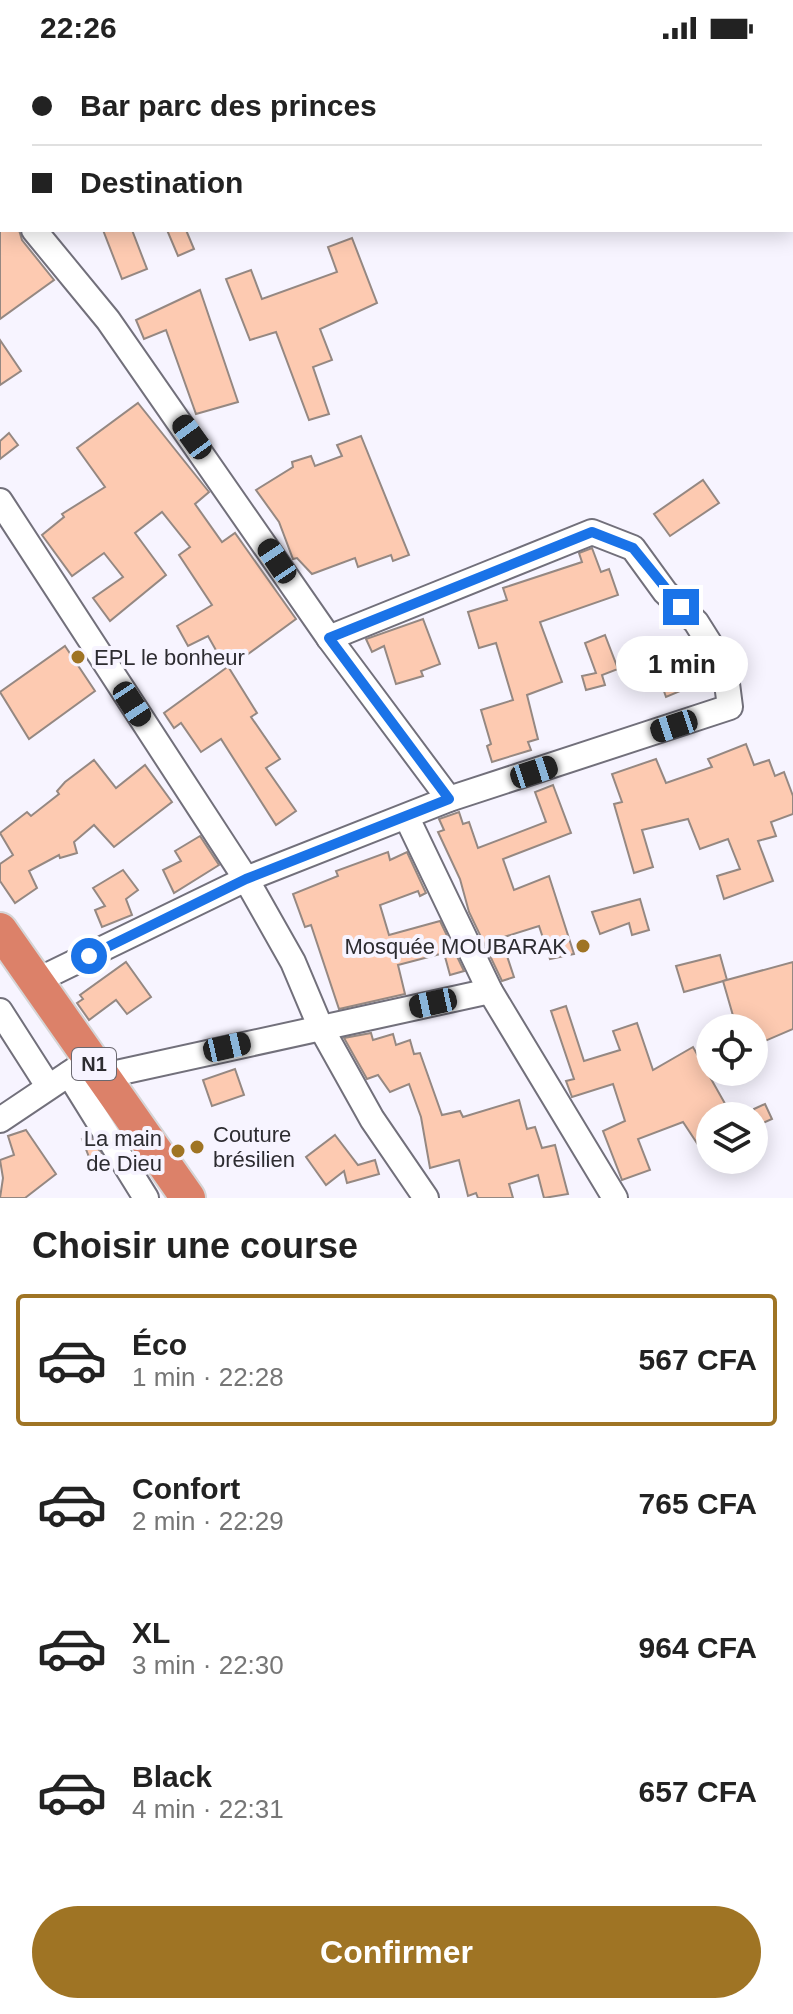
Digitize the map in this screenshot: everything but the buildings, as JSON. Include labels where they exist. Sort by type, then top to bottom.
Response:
[{"type":"highway","name":"N1","points":[[0,930],[36,981],[88,1070],[188,1198]]},
{"type":"street","points":[[36,232],[108,320],[329,638],[449,799]]},
{"type":"street","points":[[0,501],[246,879],[293,962],[320,1026],[372,1119],[426,1198]]},
{"type":"street","points":[[36,981],[246,879],[449,799],[730,707],[725,668],[696,622],[665,592],[633,548],[592,532],[329,638]]},
{"type":"street","points":[[407,818],[490,991],[615,1198]]},
{"type":"street","points":[[0,1120],[48,1086],[88,1070],[490,991]]},
{"type":"street","points":[[0,1011],[48,1086]]},
{"type":"street","points":[[88,1070],[146,1198]]},
{"type":"place","name":"EPL le bonheur","points":[[78,657]]},
{"type":"place","name":"Mosquée MOUBARAK","points":[[583,946]]},
{"type":"place","name":"Couture brésilien","points":[[197,1147]]},
{"type":"place","name":"La main de Dieu","points":[[178,1151]]},
{"type":"route","points":[[89,956],[246,879],[449,799],[329,638],[592,532],[633,548],[665,592],[681,607]]}]
